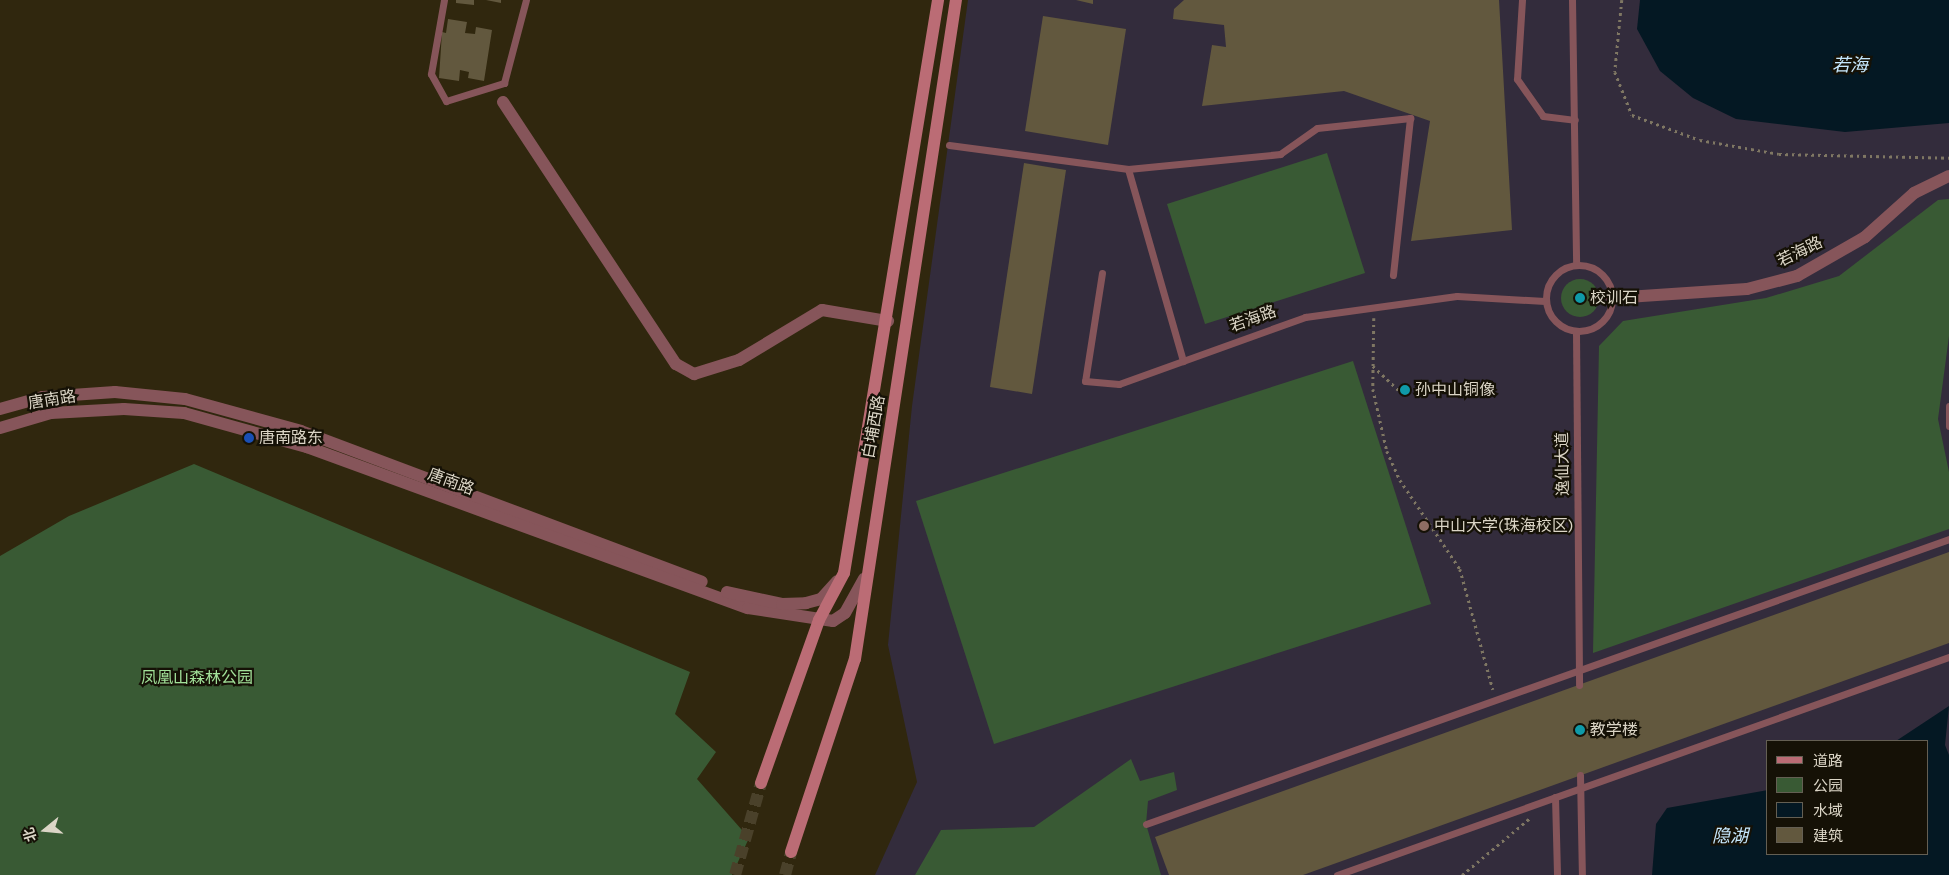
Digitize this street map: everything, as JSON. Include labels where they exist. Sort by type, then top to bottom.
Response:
[{"type":"main road","name":"白埔西路","points":[[761,783],[818,620],[844,573],[888,321],[938,0]]},
{"type":"main road","name":"白埔西路","points":[[791,852],[855,659],[864,579],[956,0]]},
{"type":"street","points":[[503,102],[676,364],[694,374],[738,360],[822,310],[888,321]]},
{"type":"street","name":"若海路","points":[[1612,298],[1747,290],[1796,276],[1865,237],[1914,193],[1949,176]]},
{"type":"street","name":"唐南路","points":[[0,409],[43,396],[106,392],[185,398],[301,431],[740,597],[782,604],[821,599],[844,573]]},
{"type":"street","name":"唐南路","points":[[0,428],[51,413],[124,409],[184,413],[307,447],[748,608],[833,621],[845,613],[864,579]]},
{"type":"lane","points":[[444,0],[431,74],[446,102],[504,83],[526,0]]},
{"type":"lane","points":[[1522,0],[1518,79],[1543,116],[1575,120]]},
{"type":"lane","points":[[1572,0],[1575,92],[1576,265]]},
{"type":"lane","points":[[949,145],[1128,169],[1280,154],[1317,128],[1410,118],[1393,275]]},
{"type":"lane","points":[[1128,169],[1184,361]]},
{"type":"lane","points":[[1576,265],[1601,274],[1612,298],[1605,319],[1586,331],[1576,332],[1552,318],[1545,300],[1557,273],[1576,265]]},
{"type":"lane","name":"若海路","points":[[1102,273],[1085,381],[1119,384],[1305,317],[1374,304],[1457,296],[1545,300]]},
{"type":"lane","name":"逸仙大道","points":[[1576,332],[1579,685]]},
{"type":"lane","points":[[1949,406],[1949,426]]},
{"type":"lane","points":[[1146,824],[1949,539]]},
{"type":"lane","points":[[1337,875],[1949,657]]},
{"type":"lane","points":[[1580,775],[1582,875]]},
{"type":"lane","points":[[1555,797],[1557,875]]},
{"type":"path","points":[[1622,0],[1615,72],[1632,115],[1700,140],[1779,154],[1949,158]]},
{"type":"path","points":[[1374,304],[1372,365],[1387,451],[1400,480],[1460,569],[1494,699]]},
{"type":"path","points":[[1372,365],[1405,396]]},
{"type":"path","points":[[1462,875],[1534,815]]},
{"type":"shaded area","name":"中山大学(珠海校区)","points":[[968,0],[1949,0],[1949,875],[875,875],[917,782],[888,645],[912,406]]},
{"type":"green space","points":[[1327,153],[1365,273],[1205,324],[1167,204]]},
{"type":"green space","points":[[1949,199],[1949,336],[1938,419],[1949,472],[1949,529],[1593,653],[1599,346],[1623,321],[1766,298],[1839,276],[1938,200]]},
{"type":"green space","points":[[1580,279],[1594,284],[1599,298],[1594,312],[1580,317],[1566,312],[1561,298],[1566,284]]},
{"type":"green space","points":[[1353,361],[1431,604],[994,744],[916,501]]},
{"type":"green space","name":"凤凰山森林公园","points":[[194,464],[690,672],[675,714],[716,752],[697,779],[749,838],[732,875],[0,875],[0,556],[69,516]]},
{"type":"green space","points":[[1131,759],[1140,781],[1174,772],[1177,790],[1148,801],[1146,824],[1161,875],[915,875],[941,830],[1034,827]]},
{"type":"water","name":"若海","points":[[1640,0],[1949,0],[1949,123],[1845,132],[1736,119],[1693,98],[1660,71],[1637,29]]},
{"type":"water","name":"隐湖","points":[[1949,706],[1945,745],[1949,755],[1949,875],[1652,875],[1656,824],[1667,808],[1766,790],[1766,855],[1929,855],[1929,740],[1898,740]]},
{"type":"building","points":[[456,0],[474,0],[474,5],[456,3]]},
{"type":"building","points":[[486,0],[501,0],[501,3]]},
{"type":"building","points":[[1076,0],[1093,0],[1093,4]]},
{"type":"building","points":[[1184,0],[1499,0],[1512,230],[1411,241],[1430,121],[1344,91],[1202,106],[1212,45],[1226,47],[1224,25],[1173,19],[1174,9]]},
{"type":"building","points":[[1043,16],[1126,29],[1108,145],[1025,131]]},
{"type":"building","points":[[448,19],[467,22],[465,33],[475,34],[476,27],[492,30],[484,81],[468,78],[469,72],[460,70],[459,81],[439,78],[442,32],[446,33]]},
{"type":"building","points":[[1024,163],[1066,170],[1032,394],[990,387]]},
{"type":"building","name":"教学楼","points":[[1949,552],[1949,643],[1303,875],[1169,875],[1155,837]]},
{"type":"tunnel","points":[[735,875],[761,783]]},
{"type":"tunnel","points":[[785,875],[791,852]]},
{"type":"place","name":"校训石","points":[[1580,298]]},
{"type":"place","name":"孙中山铜像","points":[[1405,390]]},
{"type":"place","name":"唐南路东","points":[[249,438]]},
{"type":"place","name":"中山大学(珠海校区)","points":[[1424,526]]},
{"type":"place","name":"教学楼","points":[[1580,730]]}]
